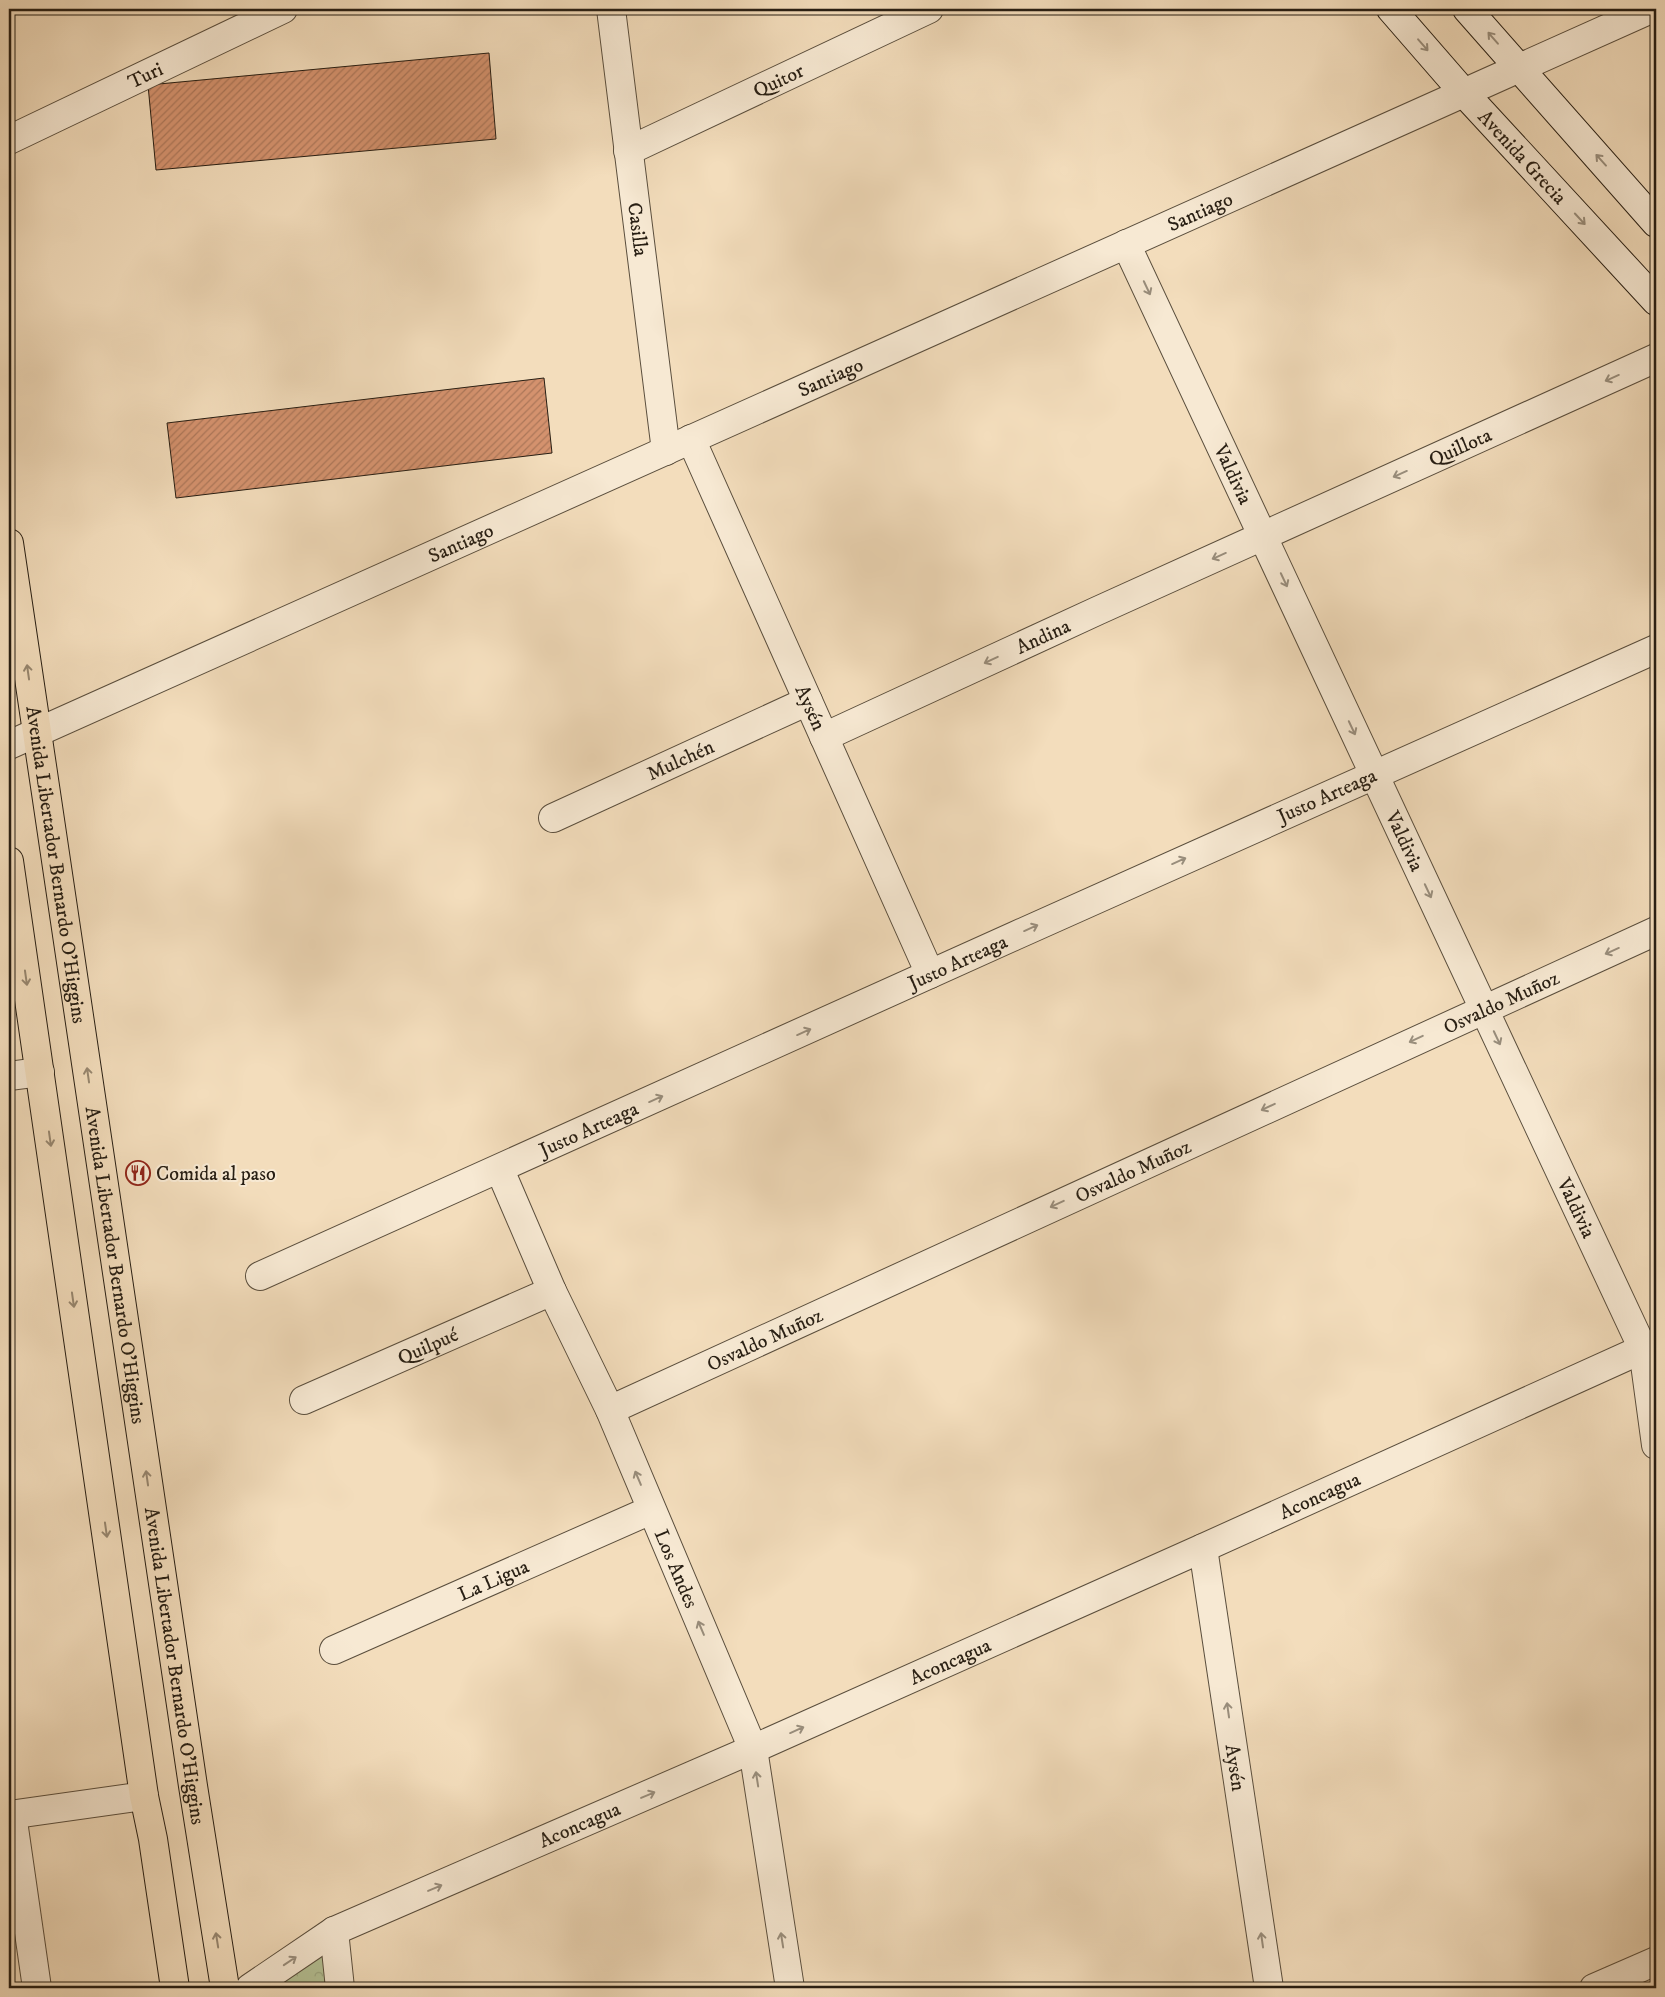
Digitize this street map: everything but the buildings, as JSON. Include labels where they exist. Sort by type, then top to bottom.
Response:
[{"type":"main road","name":"Avenida Libertador Bernardo O'Higgins","points":[[9,543],[193,1786],[225,1988]]},
{"type":"main road","points":[[9,861],[144,1796],[153,1839],[175,1988]]},
{"type":"street","name":"Turi","points":[[9,140],[282,9]]},
{"type":"street","name":"Casilla","points":[[611,9],[666,451]]},
{"type":"street","name":"Quitor","points":[[628,151],[929,9]]},
{"type":"street","name":"Avenida Grecia","points":[[1391,9],[1464,93],[1656,301]]},
{"type":"street","points":[[1467,9],[1656,223]]},
{"type":"street","name":"Santiago","points":[[9,745],[1651,9]]},
{"type":"street","name":"Valdivia","points":[[1126,244],[1483,1009],[1650,1346],[1656,1445]]},
{"type":"street","name":"Quillota","points":[[1263,536],[1656,358]]},
{"type":"street","name":"Aysén","points":[[690,439],[930,974]]},
{"type":"street","name":"Andina","points":[[824,737],[1263,536]]},
{"type":"street","name":"Justo Arteaga","points":[[260,1276],[500,1170],[1373,773],[1656,650]]},
{"type":"street","name":"Mulchén","points":[[552,818],[808,701]]},
{"type":"street","name":"Osvaldo Muñoz","points":[[610,1410],[1656,931]]},
{"type":"street","points":[[9,1076],[40,1072]]},
{"type":"street","name":"Los Andes","points":[[500,1170],[552,1291],[610,1410],[753,1749],[790,1988]]},
{"type":"street","name":"Quilpué","points":[[304,1400],[552,1291]]},
{"type":"street","name":"Aconcagua","points":[[250,1988],[334,1931],[753,1749],[1650,1346]]},
{"type":"street","name":"La Ligua","points":[[334,1650],[652,1510]]},
{"type":"street","name":"Aysén","points":[[1204,1548],[1269,1988]]},
{"type":"street","points":[[37,1988],[10,1815],[144,1796]]},
{"type":"street","points":[[334,1931],[340,1988]]},
{"type":"street","points":[[1594,1988],[1656,1961]]},
{"type":"green space","points":[[334,1931],[340,1988],[250,1988]]},
{"type":"place","name":"Comida al paso","points":[[138,1173]]}]
